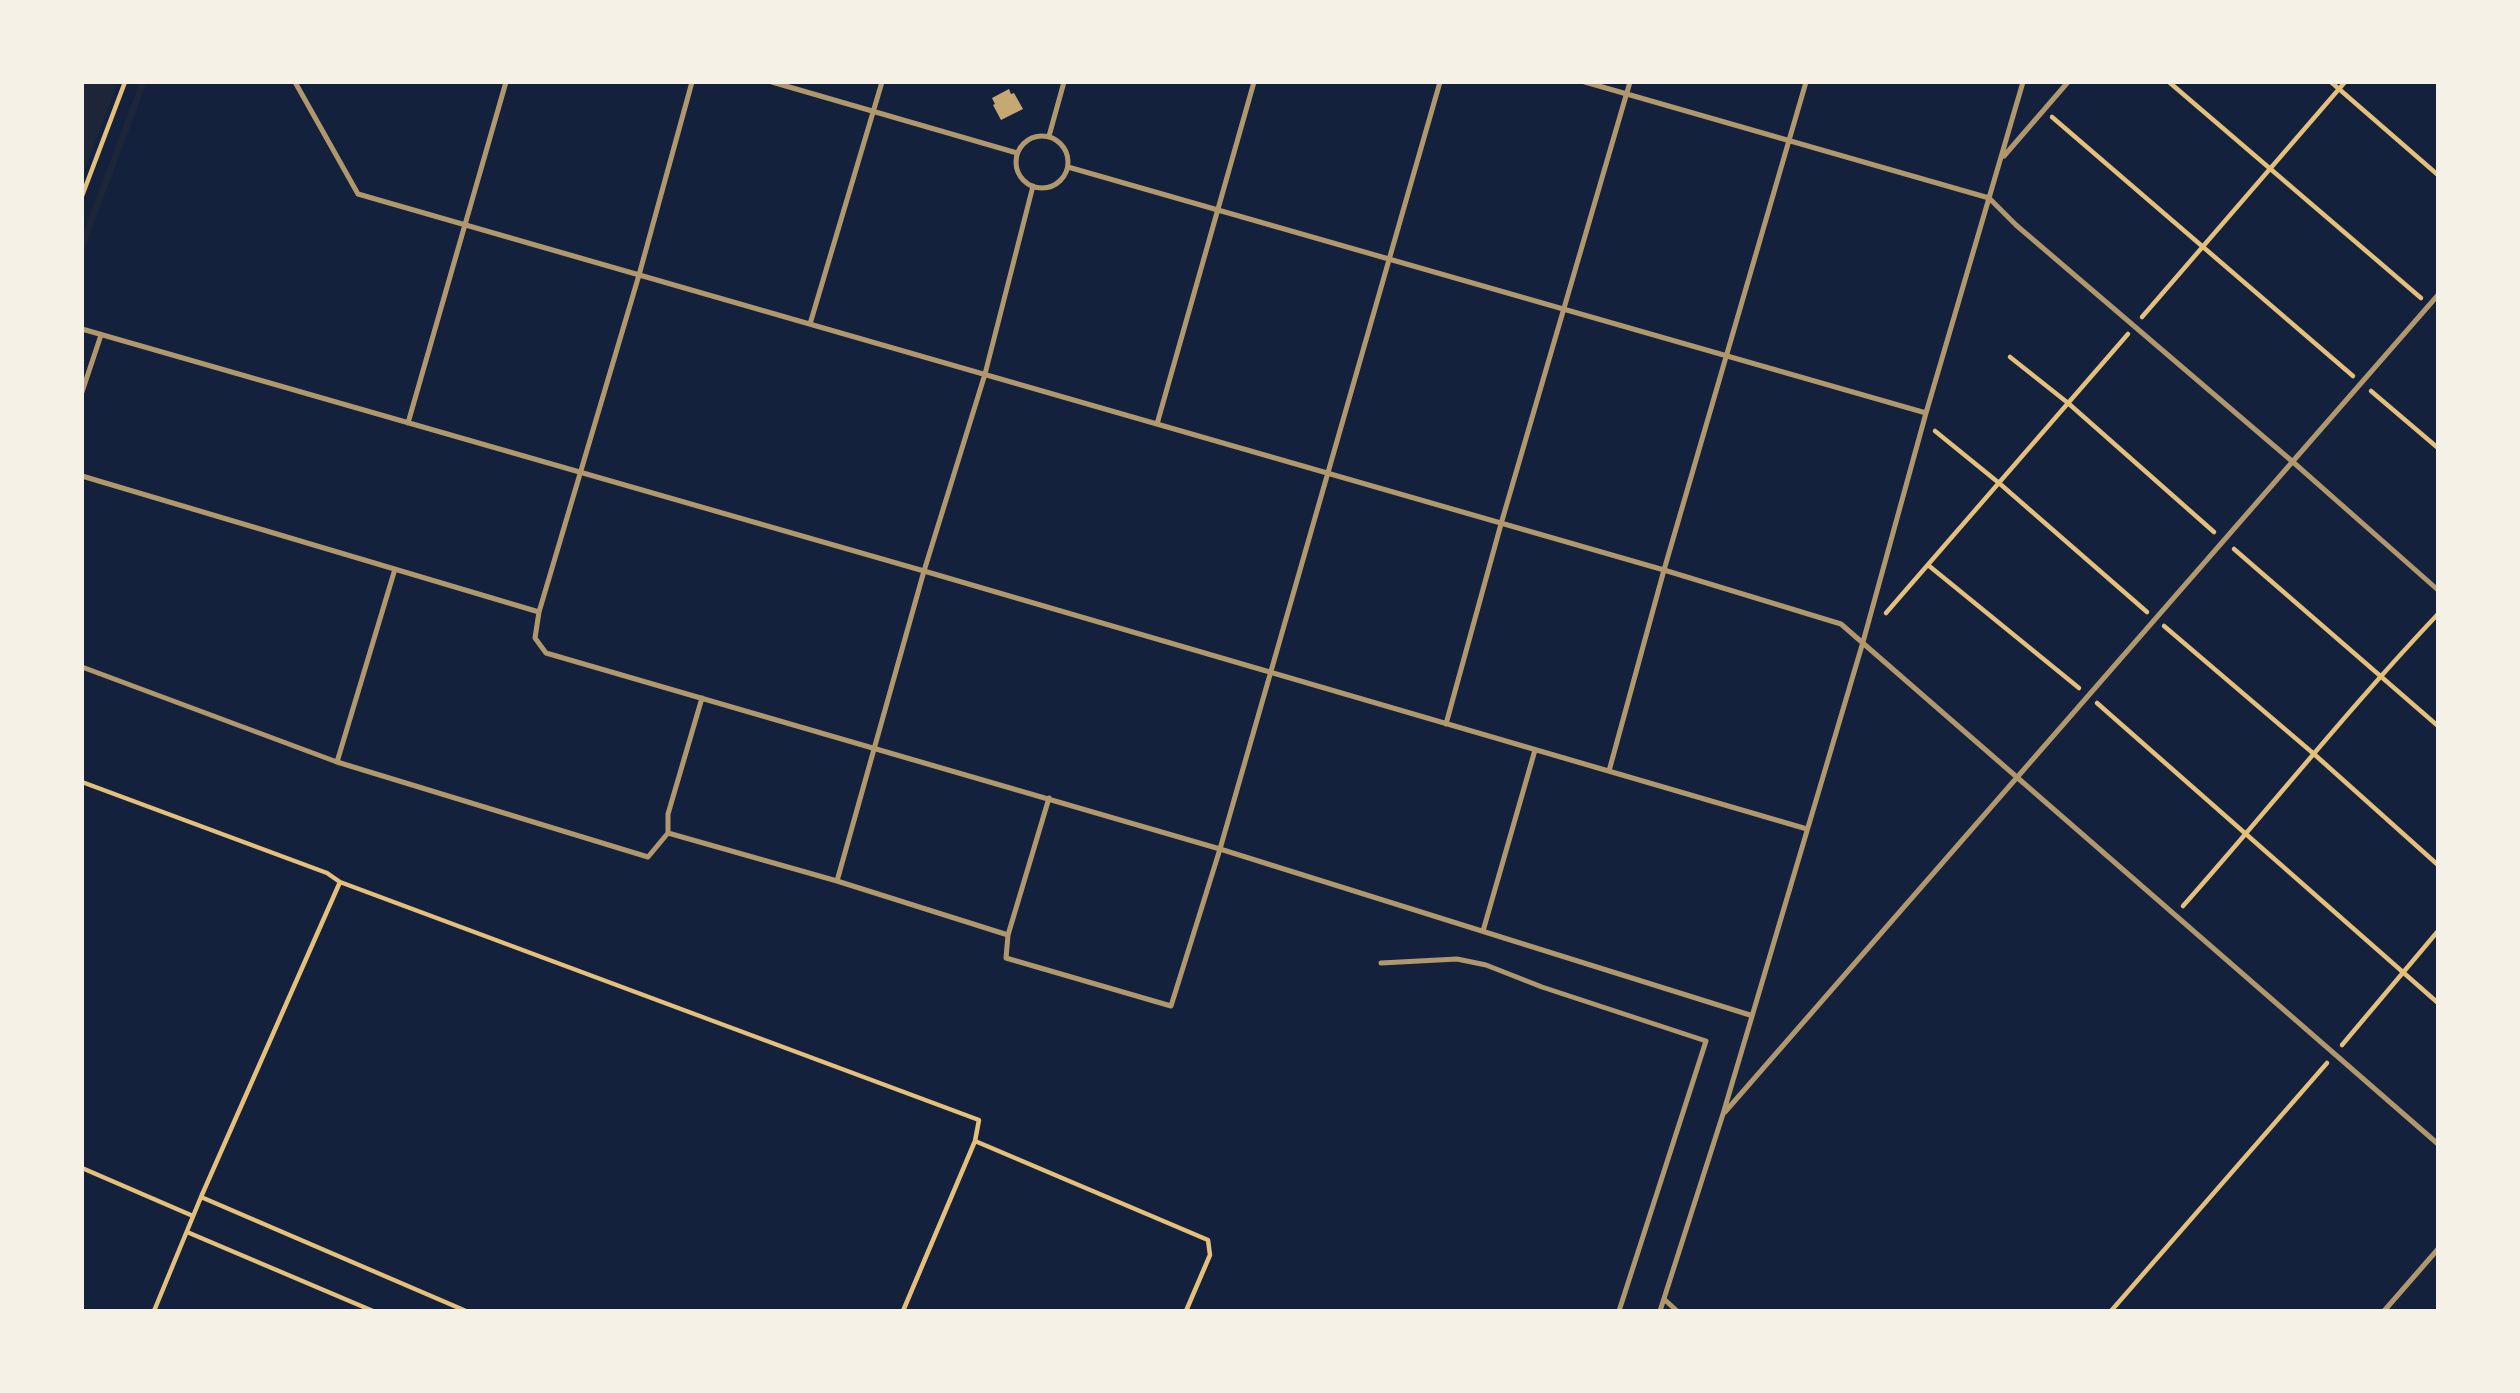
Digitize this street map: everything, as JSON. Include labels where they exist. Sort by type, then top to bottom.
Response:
[{"type":"lane","points":[[295,82],[358,194],[1664,570],[1841,624],[2438,1144]]},
{"type":"lane","points":[[408,424],[506,82]]},
{"type":"lane","points":[[692,82],[639,275],[539,612],[535,638],[546,653],[1220,849],[1750,1015]]},
{"type":"lane","points":[[772,82],[1017,152]]},
{"type":"lane","points":[[810,324],[882,82]]},
{"type":"lane","points":[[1049,136],[1064,82]]},
{"type":"lane","points":[[1157,424],[1254,82]]},
{"type":"lane","points":[[1049,798],[1008,935],[1006,958],[1171,1006],[1220,849],[1440,82]]},
{"type":"lane","points":[[1585,82],[1989,198],[2016,225],[2438,590]]},
{"type":"lane","points":[[1446,724],[1501,524],[1630,82]]},
{"type":"lane","points":[[1609,771],[1664,570],[1806,82]]},
{"type":"lane","points":[[1660,1311],[1723,1114],[1750,1015],[1863,642],[1926,413],[2023,82]]},
{"type":"lane","points":[[2001,158],[2068,82]]},
{"type":"lane","points":[[1049,136],[1062,144],[1069,159],[1068,167],[1065,176],[1051,187],[1033,186],[1020,176],[1017,169],[1017,152],[1033,137],[1049,136]]},
{"type":"lane","points":[[1068,167],[1926,413]]},
{"type":"lane","points":[[837,881],[924,571],[985,374],[1033,186]]},
{"type":"lane","points":[[1723,1114],[2438,295]]},
{"type":"lane","points":[[82,329],[1807,829]]},
{"type":"lane","points":[[82,392],[101,335]]},
{"type":"lane","points":[[82,476],[539,612]]},
{"type":"lane","points":[[337,762],[394,569]]},
{"type":"lane","points":[[82,667],[337,762],[648,857],[668,833],[668,814],[702,698]]},
{"type":"lane","points":[[1483,931],[1535,750]]},
{"type":"lane","points":[[668,833],[837,881],[1008,935]]},
{"type":"lane","points":[[1381,963],[1457,960],[1486,965],[1542,987],[1706,1041],[1619,1311]]},
{"type":"lane","points":[[2384,1311],[2438,1249]]},
{"type":"lane","points":[[1664,1299],[1677,1311]]},
{"type":"path","points":[[82,196],[125,82]]},
{"type":"path","points":[[2169,82],[2429,305]]},
{"type":"path","points":[[2331,82],[2438,175]]},
{"type":"path","points":[[1883,617],[2345,82]]},
{"type":"path","points":[[2044,110],[2438,448]]},
{"type":"path","points":[[2010,357],[2068,402],[2438,726]]},
{"type":"path","points":[[1924,422],[1999,483],[2314,754],[2438,865]]},
{"type":"path","points":[[1928,565],[2089,696],[2438,1003]]},
{"type":"path","points":[[2176,914],[2380,676],[2438,614]]},
{"type":"path","points":[[82,782],[327,873],[340,882],[979,1120],[975,1141],[903,1311]]},
{"type":"path","points":[[154,1311],[201,1197],[340,882]]},
{"type":"path","points":[[2111,1311],[2335,1054],[2438,930]]},
{"type":"path","points":[[975,1141],[1208,1240],[1210,1255],[1186,1311]]},
{"type":"path","points":[[82,1168],[193,1216]]},
{"type":"path","points":[[201,1197],[466,1311]]},
{"type":"path","points":[[187,1232],[369,1310]]},
{"type":"shaded area","points":[[82,82],[118,82],[82,177]]},
{"type":"shaded area","points":[[140,82],[147,82],[82,254],[82,236]]},
{"type":"building","points":[[1009,89],[1023,109],[1001,120],[992,98]]}]
